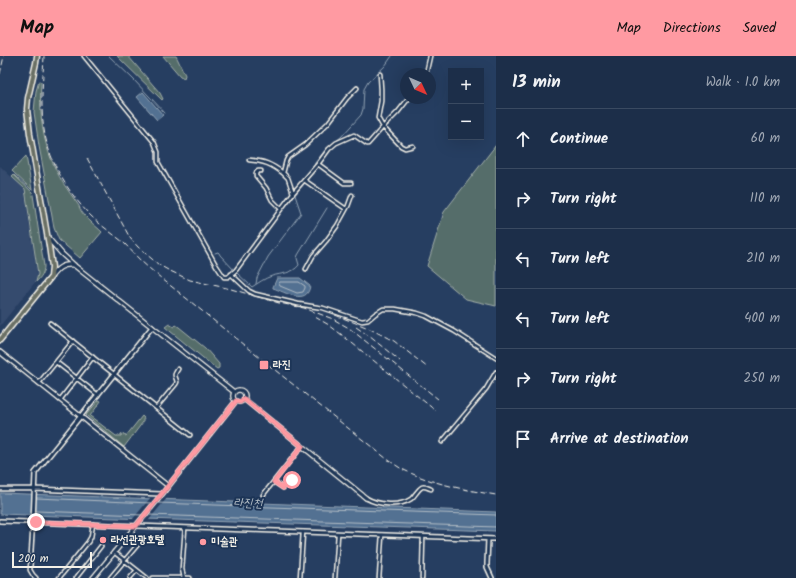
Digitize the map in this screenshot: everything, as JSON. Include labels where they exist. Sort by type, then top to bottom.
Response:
[{"type":"highway","points":[[0,340],[51,277],[52,267],[48,238],[27,109],[37,56]]},
{"type":"main road","points":[[48,238],[75,266],[234,392]]},
{"type":"main road","points":[[51,277],[61,267],[67,265],[75,266]]},
{"type":"main road","points":[[234,392],[238,390],[243,391],[245,395],[244,399]]},
{"type":"main road","points":[[234,392],[233,397],[236,401]]},
{"type":"main road","points":[[236,401],[240,402],[244,399]]},
{"type":"main road","points":[[244,399],[366,498]]},
{"type":"main road","points":[[93,578],[236,401]]},
{"type":"street","points":[[84,56],[154,142],[158,152],[158,162],[224,277],[228,277],[249,253],[293,193],[316,167],[329,149],[336,143],[354,135],[368,144],[404,104]]},
{"type":"street","points":[[427,68],[430,56]]},
{"type":"street","points":[[380,74],[382,89],[378,118],[383,127],[401,146],[405,148],[413,146]]},
{"type":"street","points":[[283,173],[288,158],[305,145],[328,123],[347,98],[357,88]]},
{"type":"street","points":[[249,160],[265,162],[283,173],[288,178],[293,193]]},
{"type":"street","points":[[316,167],[344,183],[351,183]]},
{"type":"street","points":[[261,171],[256,173],[256,176],[266,188],[272,200],[281,209]]},
{"type":"street","points":[[304,180],[346,209]]},
{"type":"street","points":[[306,269],[312,256],[332,232],[346,209],[352,195]]},
{"type":"street","points":[[231,274],[255,294],[323,308],[362,321],[368,320],[383,310],[421,314],[454,331],[496,358]]},
{"type":"street","points":[[50,323],[190,435]]},
{"type":"street","points":[[36,578],[30,570],[35,473],[152,327]]},
{"type":"street","points":[[39,383],[73,341]]},
{"type":"street","points":[[0,352],[168,486]]},
{"type":"street","points":[[60,400],[93,357]]},
{"type":"street","points":[[56,362],[98,395]]},
{"type":"street","points":[[156,408],[176,384],[175,374],[178,369]]},
{"type":"street","points":[[442,442],[486,389],[496,372]]},
{"type":"street","points":[[263,495],[302,446]]},
{"type":"street","points":[[274,482],[283,488],[292,480]]},
{"type":"street","points":[[366,498],[379,504],[398,503],[409,500],[422,487],[431,489]]},
{"type":"street","points":[[0,489],[160,496]]},
{"type":"street","points":[[0,521],[496,540]]},
{"type":"street","points":[[59,578],[88,542],[91,537],[93,524]]},
{"type":"street","points":[[184,578],[182,570],[185,528]]},
{"type":"street","points":[[300,578],[303,532]]},
{"type":"street","points":[[336,578],[338,534]]},
{"type":"street","points":[[379,578],[382,535]]},
{"type":"street","points":[[422,578],[423,537]]},
{"type":"street","points":[[488,539],[487,563],[492,578]]},
{"type":"street","points":[[110,578],[140,542]]},
{"type":"street","points":[[76,578],[101,546]]},
{"type":"street","points":[[114,552],[148,578]]},
{"type":"street","points":[[130,578],[137,570]]},
{"type":"street","points":[[153,578],[190,578]]},
{"type":"shaded area","points":[[0,166],[24,189],[37,274],[36,281],[0,326]]},
{"type":"green space","points":[[117,56],[128,56],[160,93],[163,99],[162,100]]},
{"type":"green space","points":[[163,56],[176,56],[185,75],[184,78],[180,76]]},
{"type":"green space","points":[[39,81],[41,82],[41,109],[44,134],[56,170],[82,213],[102,232],[80,258],[59,240],[54,228],[34,112],[36,91]]},
{"type":"green space","points":[[496,145],[496,306],[466,299],[427,266],[444,212]]},
{"type":"green space","points":[[26,156],[32,190],[12,171]]},
{"type":"green space","points":[[14,175],[32,192],[33,195],[44,266],[42,275],[36,282],[38,274],[25,189],[12,177]]},
{"type":"green space","points":[[169,324],[174,327],[176,325],[179,327],[205,348],[219,364],[219,368],[217,369],[213,366],[165,327]]},
{"type":"green space","points":[[99,400],[101,401],[90,416],[116,436],[121,436],[122,434],[126,436],[142,416],[144,418],[143,422],[124,447],[86,415]]},
{"type":"water","points":[[143,92],[163,115],[157,120],[137,97]]},
{"type":"water","points":[[277,278],[300,278],[310,286],[308,292],[305,295],[295,296],[273,288]]},
{"type":"water","name":"라진천","points":[[0,493],[496,512],[496,531],[0,514]]},
{"type":"pier","points":[[151,497],[167,498],[148,521],[132,520]]},
{"type":"waterway","points":[[109,56],[165,113]]},
{"type":"waterway","points":[[314,167],[315,163],[326,149],[341,137],[361,115],[363,109],[364,89],[368,82],[385,66],[392,56]]},
{"type":"waterway","points":[[236,273],[283,209],[315,170]]},
{"type":"waterway","points":[[256,284],[257,278],[268,257],[301,213],[295,195]]},
{"type":"waterway","points":[[237,273],[252,287],[267,278],[290,272],[296,268],[299,265],[297,258],[298,255],[327,208]]},
{"type":"waterway","points":[[215,253],[218,252],[235,271]]},
{"type":"railway","points":[[0,74],[4,56]]},
{"type":"railway","points":[[44,56],[42,113],[46,141],[57,169],[64,181],[76,199],[90,215],[123,242],[160,278],[387,459],[403,470],[417,476],[462,489],[496,495]]},
{"type":"railway","points":[[87,158],[130,238],[159,265],[190,280],[304,308],[333,319],[349,328],[438,399]]},
{"type":"railway","points":[[335,315],[366,327],[394,341],[428,368]]},
{"type":"railway","points":[[315,317],[342,335],[436,411]]},
{"type":"railway","points":[[356,327],[400,361]]},
{"type":"place","name":"라진","points":[[264,365]]},
{"type":"place","name":"라선관광호텔","points":[[103,540]]},
{"type":"place","name":"미술관","points":[[203,542]]},
{"type":"route","points":[[36,522],[136,526],[236,401],[240,402],[244,399],[302,446],[274,482],[283,488],[292,480]]}]
